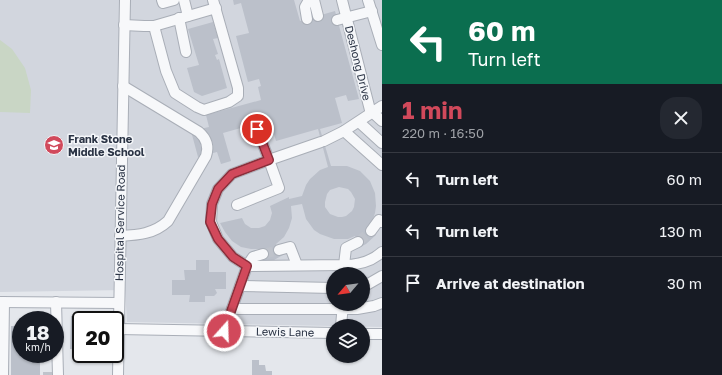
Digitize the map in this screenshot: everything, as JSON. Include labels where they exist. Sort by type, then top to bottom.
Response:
[{"type":"street","name":"Hospital Service Road","points":[[118,311],[125,0]]},
{"type":"street","points":[[162,0],[163,3],[174,0]]},
{"type":"street","points":[[184,0],[186,52]]},
{"type":"street","points":[[307,19],[305,7],[309,0]]},
{"type":"street","points":[[314,0],[318,16]]},
{"type":"street","name":"Deshong Drive","points":[[342,0],[342,19],[370,110],[382,121]]},
{"type":"street","points":[[368,0],[382,45]]},
{"type":"street","points":[[124,25],[154,26],[184,17],[214,4],[238,88],[238,96],[229,102],[204,110],[175,93],[166,71],[154,26]]},
{"type":"street","points":[[342,19],[372,11]]},
{"type":"street","points":[[120,236],[146,233],[161,227],[168,221],[207,152],[206,140],[199,132],[123,86]]},
{"type":"street","points":[[326,268],[247,266],[233,257],[218,239],[210,222],[212,204],[218,189],[232,174],[322,142],[359,122],[371,112],[382,106]]},
{"type":"street","points":[[359,122],[382,143]]},
{"type":"street","points":[[237,205],[279,188],[257,129]]},
{"type":"street","points":[[344,131],[382,165]]},
{"type":"street","points":[[371,231],[379,220],[382,222]]},
{"type":"street","points":[[344,267],[346,248],[358,242]]},
{"type":"street","points":[[279,250],[290,247],[297,266]]},
{"type":"street","points":[[350,267],[368,262],[382,252]]},
{"type":"street","points":[[224,331],[247,266],[253,257],[263,254]]},
{"type":"street","points":[[370,283],[382,276]]},
{"type":"street","points":[[240,286],[326,288]]},
{"type":"street","points":[[3,375],[2,302],[118,302]]},
{"type":"street","points":[[53,374],[57,363],[56,302]]},
{"type":"street","points":[[370,307],[382,303]]},
{"type":"street","points":[[232,309],[326,306]]},
{"type":"street","name":"Lewis Lane","points":[[124,330],[326,333]]},
{"type":"street","points":[[370,334],[382,334]]},
{"type":"street","name":"Hospital Service Road","points":[[118,363],[118,375]]},
{"type":"shaded area","points":[[0,0],[382,0],[382,327],[370,327],[370,319],[326,319],[326,326],[127,322],[125,290],[0,292]]},
{"type":"green space","points":[[0,40],[12,49],[25,68],[31,90],[30,113],[0,112]]},
{"type":"building","points":[[233,0],[294,0],[300,21],[335,11],[359,99],[348,101],[346,95],[335,98],[342,123],[320,129],[331,166],[347,166],[360,171],[370,181],[375,193],[375,213],[373,219],[367,227],[376,235],[366,244],[360,247],[355,236],[348,239],[334,239],[320,234],[314,230],[306,219],[302,204],[291,206],[292,218],[289,228],[284,237],[276,244],[283,255],[274,260],[264,262],[262,249],[241,247],[232,241],[220,223],[242,218],[245,224],[251,228],[265,226],[270,220],[272,213],[270,206],[289,197],[289,199],[302,196],[310,179],[320,170],[328,167],[318,129],[276,141],[270,120],[223,133],[231,161],[221,164],[217,152],[198,157],[191,131],[209,127],[206,115],[261,100],[258,87],[261,86],[259,79],[248,82],[236,36],[249,33],[241,3],[234,5]],"holes":[[[339,187],[348,189],[355,199],[352,211],[346,216],[342,217],[330,214],[325,207],[327,194],[330,190]]]},
{"type":"building","points":[[213,22],[218,38],[213,39],[218,54],[215,55],[217,60],[219,59],[227,88],[202,96],[194,92],[187,68],[199,65],[188,29]]},
{"type":"building","points":[[196,260],[209,260],[209,272],[226,272],[226,289],[215,289],[217,293],[214,296],[205,296],[205,302],[189,302],[190,295],[172,295],[172,280],[185,280],[184,270],[196,270]]},
{"type":"building","points":[[71,316],[72,316],[72,349],[70,349]]},
{"type":"building","points":[[12,326],[12,363],[40,363],[40,375],[11,375]]},
{"type":"building","points":[[252,360],[259,360],[259,365],[265,365],[266,371],[272,371],[272,375],[252,375]]},
{"type":"tunnel","points":[[358,242],[371,231]]},
{"type":"tunnel","points":[[263,254],[279,250]]},
{"type":"place","name":"Frank Stone Middle School","points":[[54,145]]},
{"type":"route","points":[[224,331],[247,266],[233,257],[218,239],[210,222],[212,204],[218,189],[232,174],[269,160],[257,129]]}]
